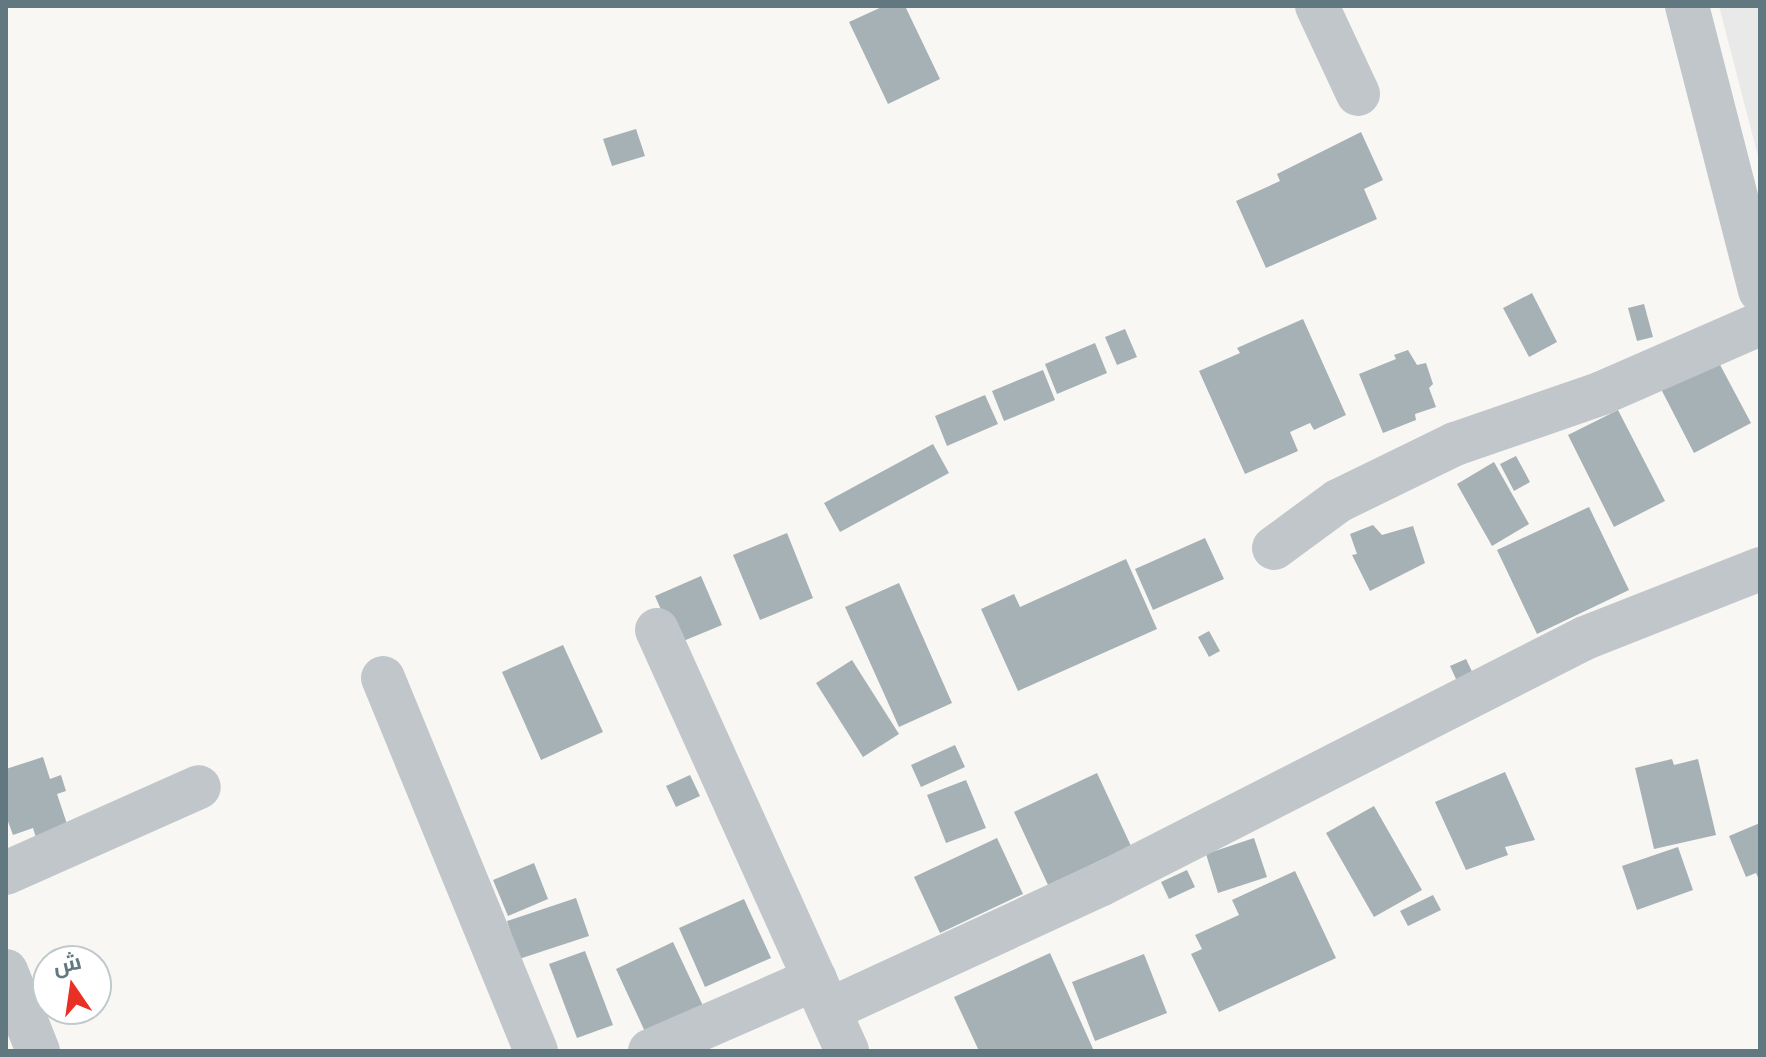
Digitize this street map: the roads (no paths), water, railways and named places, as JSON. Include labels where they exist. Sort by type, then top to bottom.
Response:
[{"type":"street","points":[[1317,6],[1358,94]]},
{"type":"street","points":[[1687,6],[1760,291]]},
{"type":"street","points":[[1274,548],[1338,501],[1455,444],[1602,393],[1760,324]]},
{"type":"street","points":[[650,1051],[822,994],[1114,879],[1585,638],[1760,569]]},
{"type":"street","points":[[657,630],[847,1051]]},
{"type":"street","points":[[383,678],[536,1051]]},
{"type":"street","points":[[6,873],[199,787]]},
{"type":"street","points":[[6,971],[38,1051]]}]
